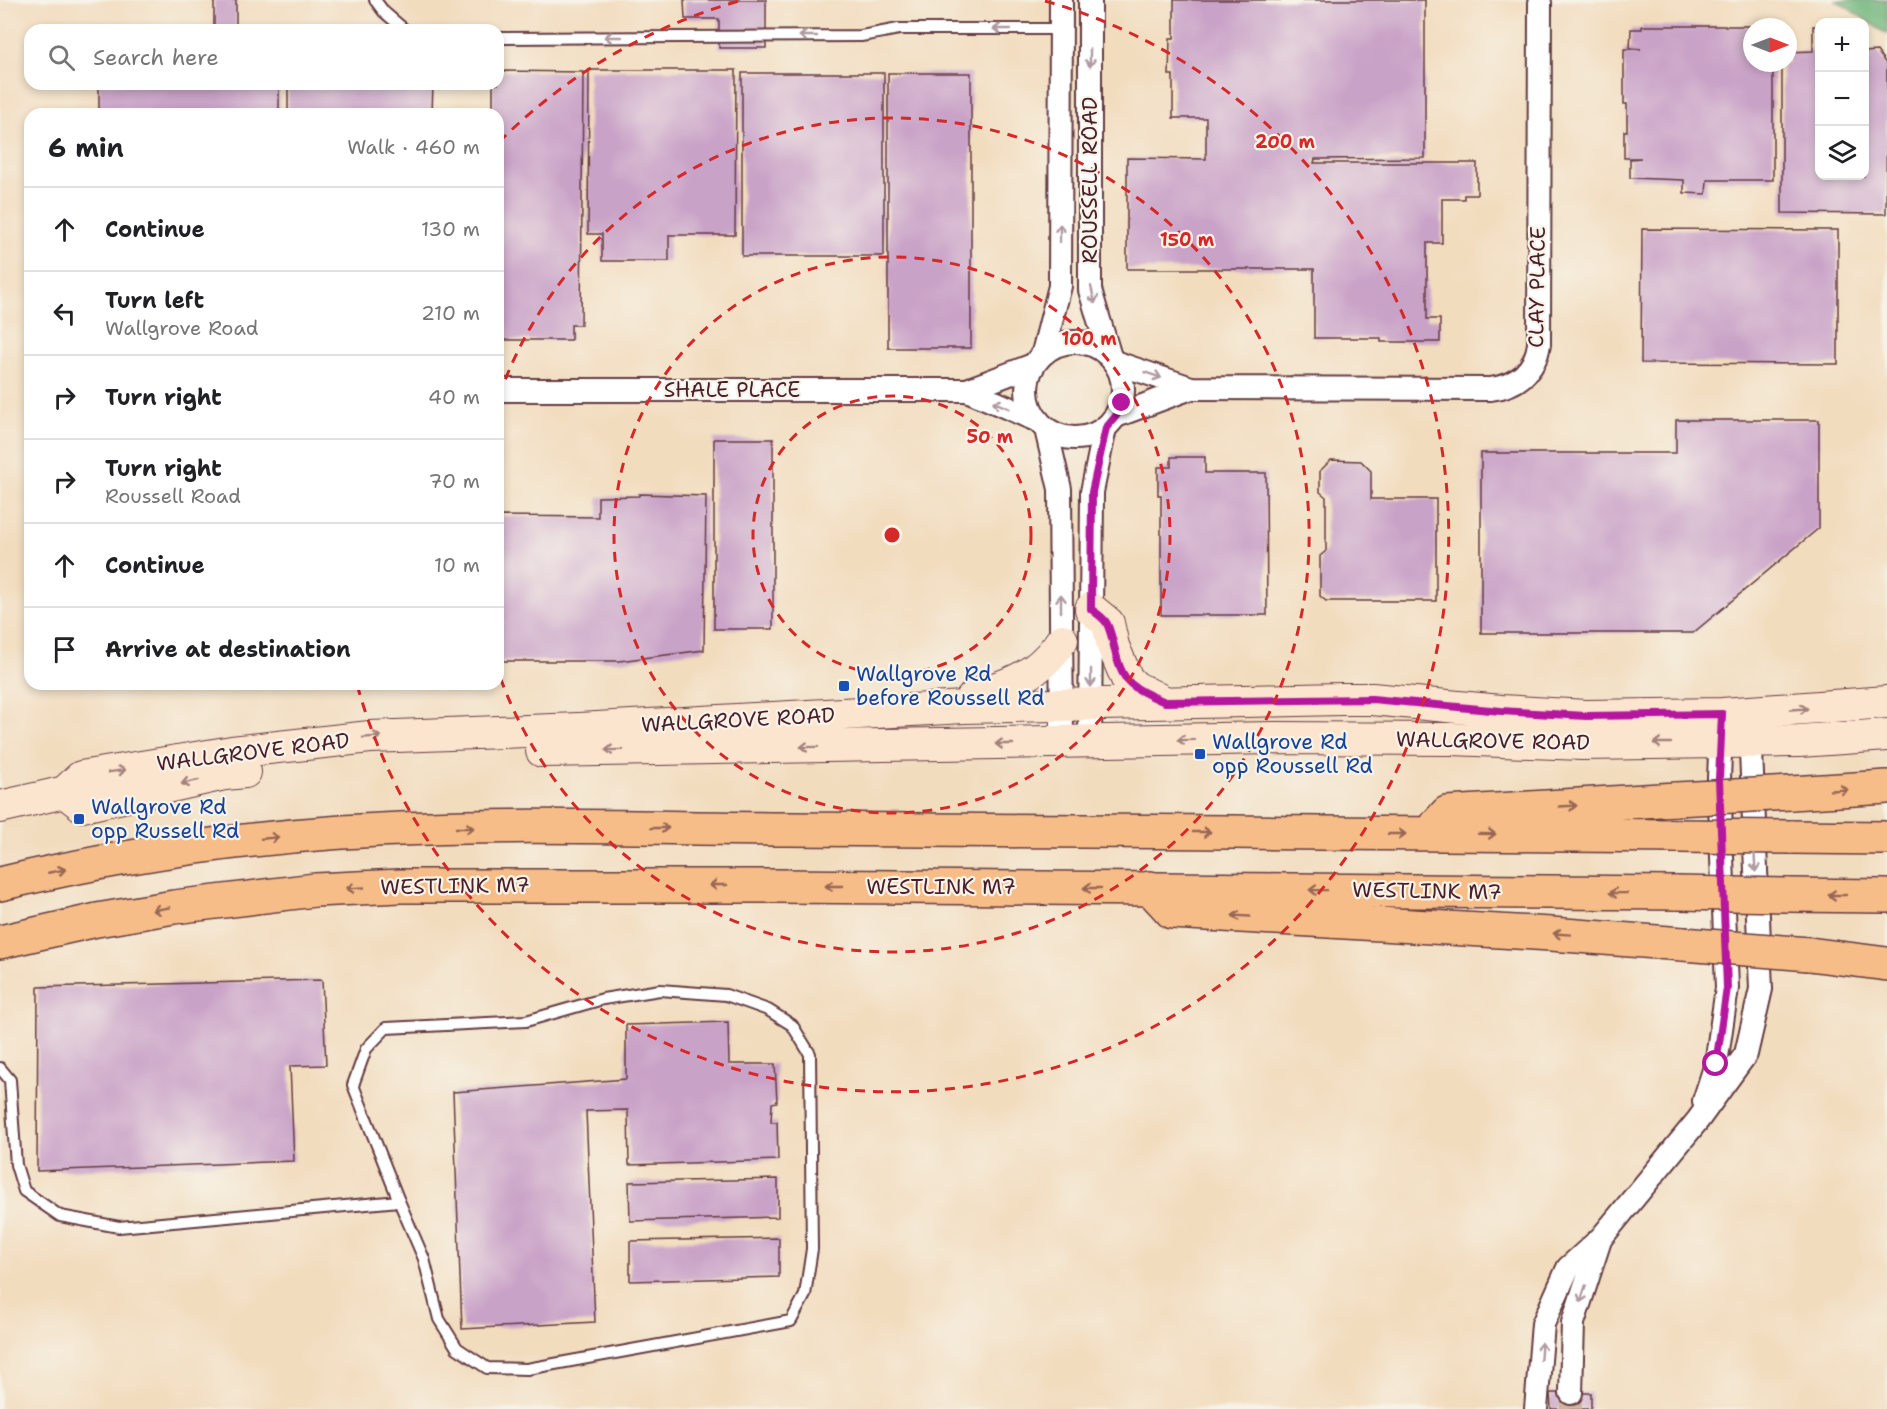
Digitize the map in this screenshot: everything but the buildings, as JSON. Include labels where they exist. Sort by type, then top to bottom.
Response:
[{"type":"highway","points":[[1428,834],[1447,813],[1887,787]]},
{"type":"highway","points":[[0,885],[44,874],[190,847],[345,832],[549,828],[1887,838]]},
{"type":"highway","name":"WESTLINK M7","points":[[0,942],[75,925],[174,907],[241,898],[357,888],[572,885],[1150,888],[1887,896]]},
{"type":"highway","points":[[1150,888],[1172,912],[1539,933],[1809,954],[1887,964]]},
{"type":"main road","points":[[1091,609],[1108,623],[1116,654],[1127,679],[1135,687],[1165,702]]},
{"type":"main road","points":[[964,707],[978,692],[1017,680],[1037,668],[1049,658],[1062,640]]},
{"type":"main road","name":"WALLGROVE ROAD","points":[[0,807],[65,792],[81,777],[232,752],[326,741],[964,707],[1372,699],[1736,728],[1887,735]]},
{"type":"main road","name":"WALLGROVE ROAD","points":[[65,792],[82,806],[225,774],[401,756],[527,751],[1322,738],[1450,739],[1582,744],[1736,728],[1887,702]]},
{"type":"street","name":"ROUSSELL ROAD","points":[[1038,359],[1060,286],[1061,0]]},
{"type":"street","name":"ROUSSELL ROAD","points":[[1090,0],[1090,290],[1112,359]]},
{"type":"street","name":"CLAY PLACE","points":[[1112,359],[1191,388],[1490,389],[1516,381],[1529,369],[1539,344],[1540,3]]},
{"type":"street","points":[[1076,704],[1062,640],[1060,489],[1041,425],[1029,407],[1026,393],[1028,378],[1038,359],[1065,342],[1077,341],[1101,349],[1112,359],[1121,374],[1123,389],[1122,403],[1111,422],[1092,492],[1091,609],[1076,704],[1076,743]]},
{"type":"street","name":"SHALE PLACE","points":[[504,390],[967,390],[1038,359]]},
{"type":"street","name":"CLAY PLACE","points":[[1111,422],[1191,388]]},
{"type":"street","name":"SHALE PLACE","points":[[967,390],[1041,425]]},
{"type":"street","points":[[1041,425],[1057,436],[1082,438],[1095,435],[1111,422]]},
{"type":"street","points":[[1536,1409],[1543,1324],[1568,1268],[1601,1238],[1698,1120],[1746,1054],[1761,989],[1736,728]]},
{"type":"street","points":[[1698,1120],[1716,1064],[1727,988],[1719,779],[1736,728]]},
{"type":"street","points":[[1571,1393],[1574,1323],[1601,1238]]},
{"type":"lane","points":[[375,0],[384,12],[398,24]]},
{"type":"lane","points":[[504,38],[861,36],[899,28],[1060,29]]},
{"type":"lane","points":[[660,990],[726,995],[768,1010],[792,1025],[810,1054],[812,1249],[805,1295],[790,1321],[527,1369],[487,1368],[458,1348],[439,1319],[424,1259],[399,1202],[353,1085],[366,1049],[386,1028],[526,1022],[603,999],[660,990]]},
{"type":"lane","points":[[0,1068],[10,1080],[16,1166],[24,1191],[60,1216],[119,1227],[399,1202]]},
{"type":"green space","points":[[1836,0],[1887,0],[1887,34],[1869,22],[1869,18],[1863,18]]},
{"type":"tunnel","points":[[1571,1393],[1571,1409]]},
{"type":"place","name":"Wallgrove Rd before Roussell Rd","points":[[844,686]]},
{"type":"place","name":"Wallgrove Rd opp Roussell Rd","points":[[1200,754]]},
{"type":"place","name":"Wallgrove Rd opp Russell Rd","points":[[79,819]]},
{"type":"route","points":[[1122,403],[1116,416],[1106,428],[1092,492],[1091,609],[1108,623],[1121,670],[1127,679],[1135,687],[1148,694],[1165,702],[1372,699],[1586,716],[1722,714],[1719,779],[1727,988],[1716,1064]]}]
